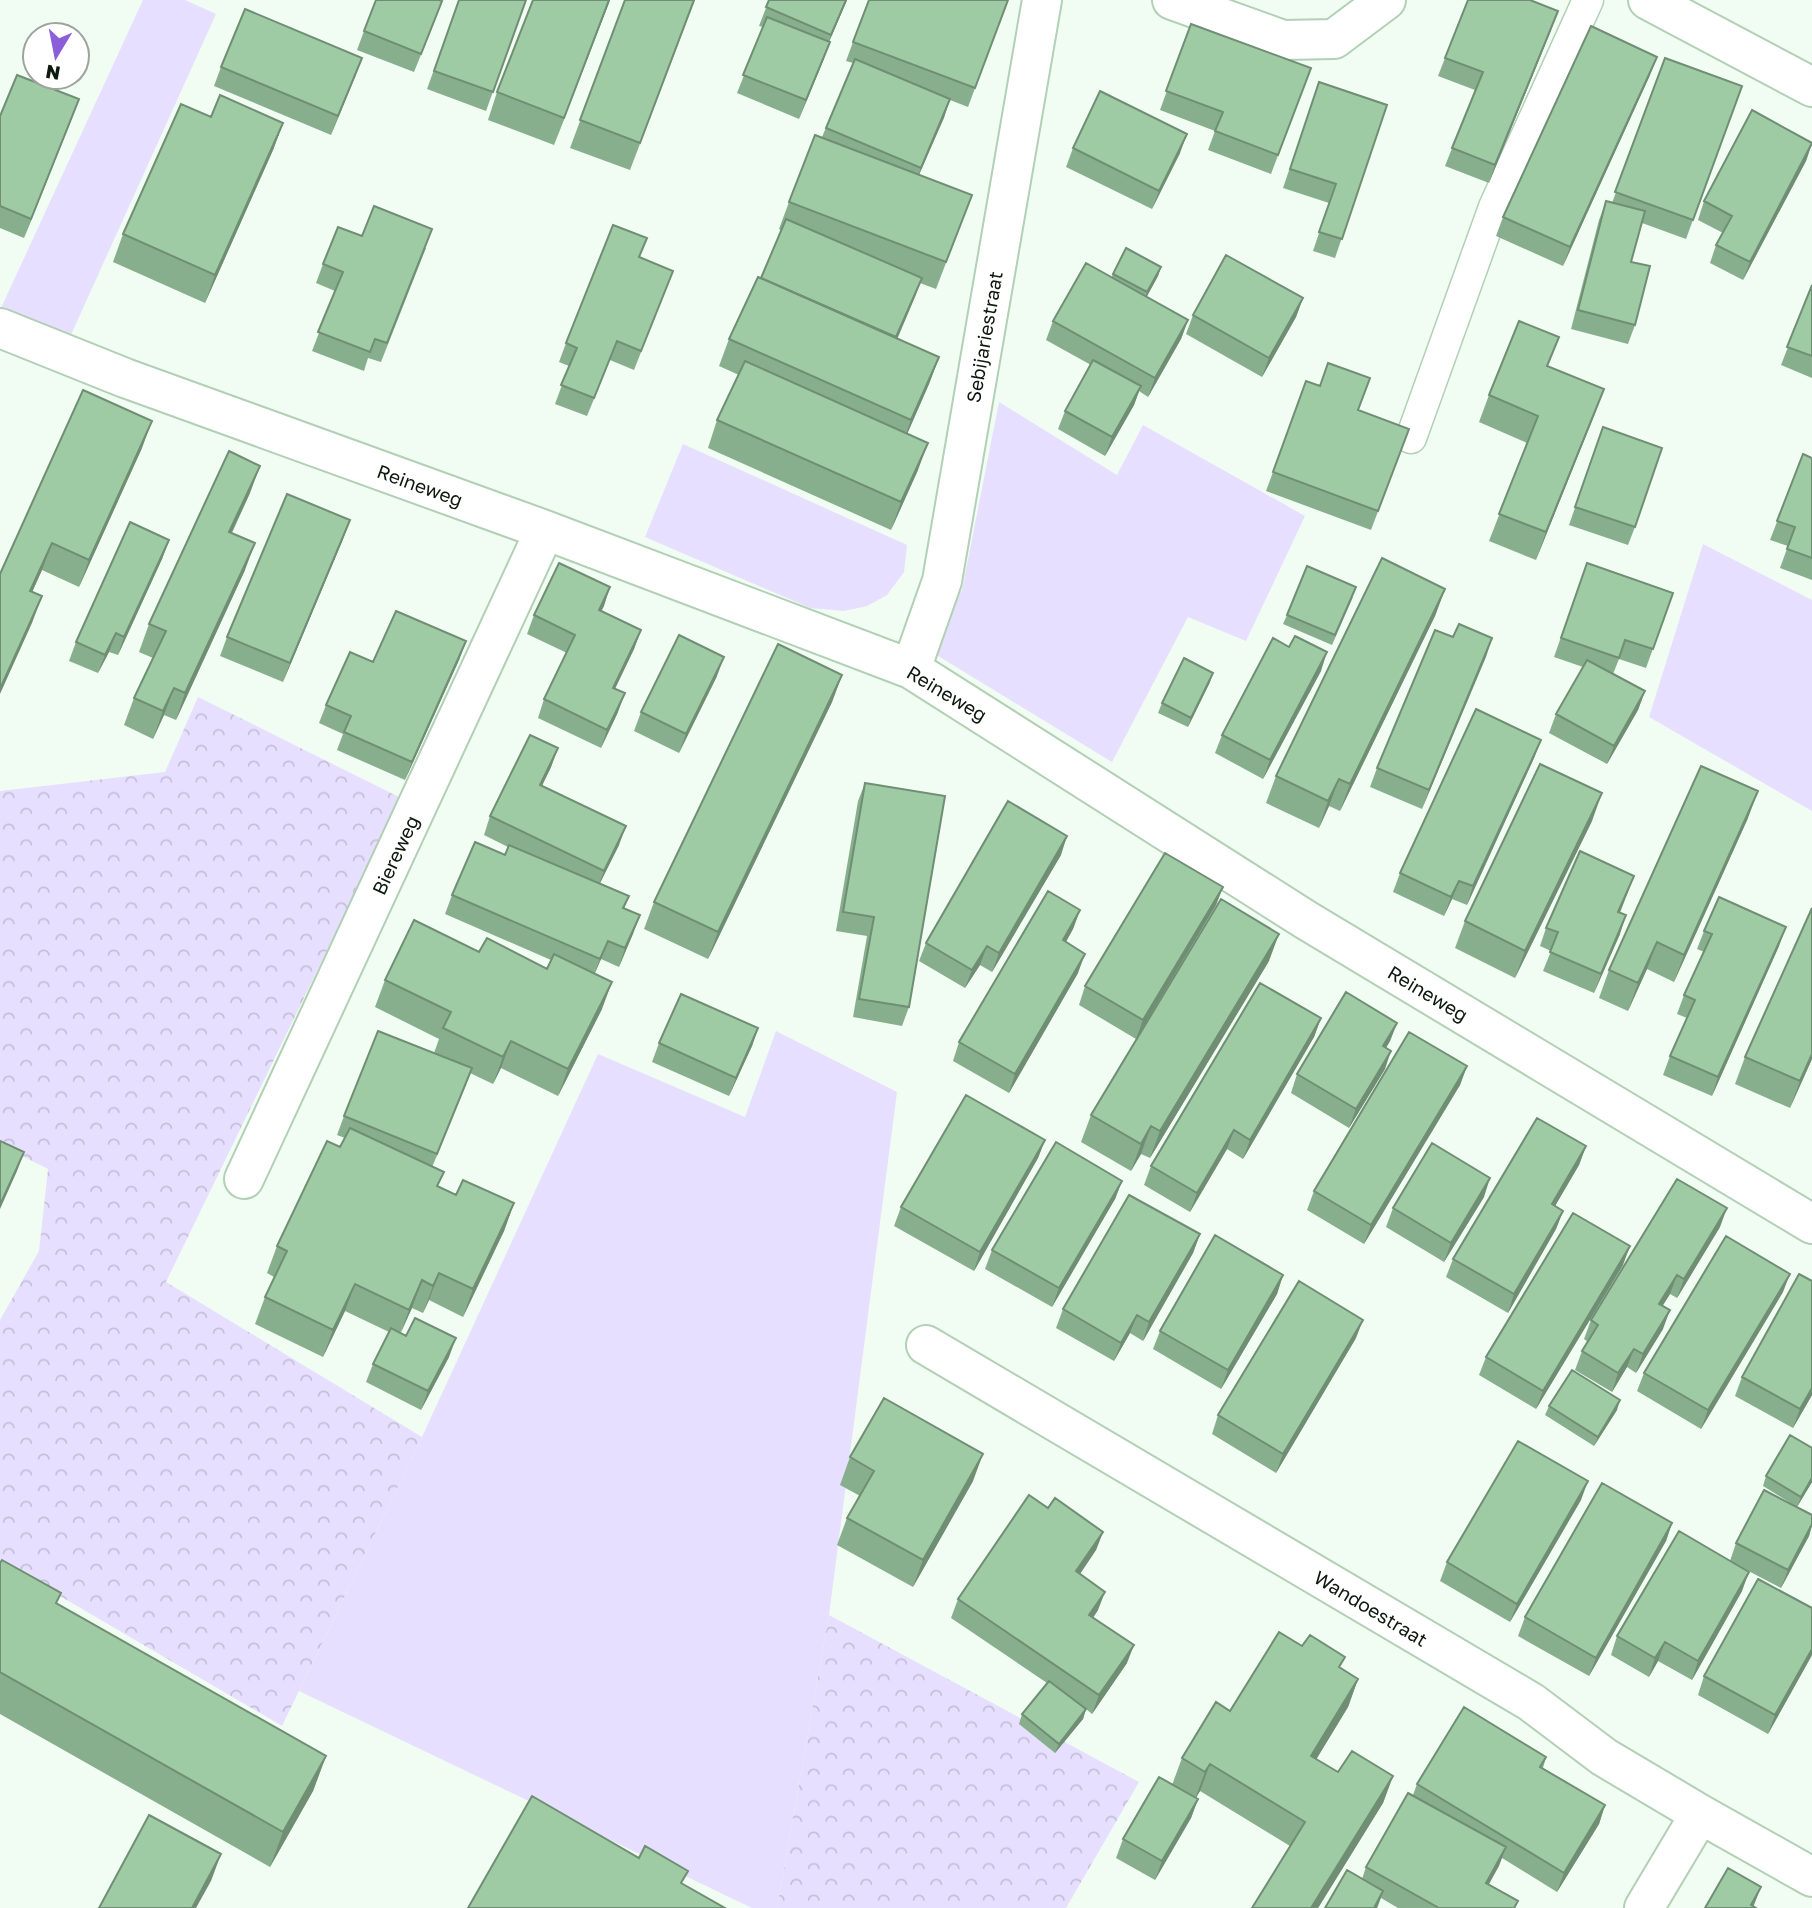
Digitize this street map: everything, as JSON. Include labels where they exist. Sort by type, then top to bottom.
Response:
[{"type":"street","name":"Sebijariestraat","points":[[911,669],[942,581],[1042,0]]},
{"type":"street","points":[[1172,0],[1283,40],[1335,39],[1387,0]]},
{"type":"street","points":[[1648,0],[1812,87]]},
{"type":"street","name":"Reineweg","points":[[0,328],[125,379],[545,530],[911,669],[1306,920],[1812,1224]]},
{"type":"street","name":"Biereweg","points":[[244,1179],[545,530]]},
{"type":"street","name":"Wandoestraat","points":[[926,1345],[1531,1702],[1605,1757],[1812,1877]]},
{"type":"street","points":[[1644,1908],[1700,1814]]},
{"type":"lane","points":[[1411,438],[1494,206],[1588,0]]},
{"type":"green space","points":[[143,0],[185,0],[216,14],[70,337],[1,308]]},
{"type":"green space","points":[[999,402],[1117,475],[1143,425],[1305,516],[1246,641],[1188,617],[1112,762],[930,651],[962,590]]},
{"type":"green space","points":[[683,444],[907,545],[904,572],[887,595],[867,606],[844,611],[810,608],[645,537]]},
{"type":"green space","points":[[1703,544],[1812,600],[1812,811],[1649,717]]},
{"type":"green space","points":[[198,697],[401,798],[166,1282],[422,1437],[282,1726],[0,1561],[0,1320],[39,1251],[48,1169],[0,1145],[0,791],[165,772]]},
{"type":"green space","points":[[776,1031],[897,1092],[829,1615],[777,1908],[752,1908],[299,1691],[422,1437],[598,1054],[745,1117]]},
{"type":"green space","points":[[829,1615],[1139,1782],[1066,1908],[777,1908]]},
{"type":"building","points":[[376,0],[442,1],[421,54],[364,31]]},
{"type":"building","points":[[459,0],[526,0],[493,92],[434,71]]},
{"type":"building","points":[[533,0],[609,0],[564,118],[497,92]]},
{"type":"building","points":[[625,0],[694,0],[640,143],[580,120]]},
{"type":"building","points":[[769,0],[846,0],[831,35],[766,7]]},
{"type":"building","points":[[869,0],[1008,0],[975,88],[853,42]]},
{"type":"building","points":[[1468,0],[1530,0],[1558,11],[1495,165],[1452,148],[1483,72],[1445,58]]},
{"type":"building","points":[[245,9],[362,58],[338,116],[221,67]]},
{"type":"building","points":[[767,17],[830,42],[806,100],[743,75]]},
{"type":"building","points":[[1191,24],[1311,68],[1278,155],[1215,131],[1223,112],[1166,91]]},
{"type":"building","points":[[1591,26],[1657,57],[1570,247],[1503,217]]},
{"type":"building","points":[[1665,58],[1742,86],[1693,220],[1615,192]]},
{"type":"building","points":[[855,59],[950,99],[921,168],[826,128]]},
{"type":"building","points":[[17,75],[21,77],[21,91],[58,91],[79,99],[31,219],[0,206],[0,116]]},
{"type":"building","points":[[1319,82],[1387,105],[1342,239],[1319,232],[1336,184],[1290,169]]},
{"type":"building","points":[[1100,91],[1187,134],[1159,191],[1073,148]]},
{"type":"building","points":[[220,95],[283,123],[215,275],[123,234],[181,104],[211,117]]},
{"type":"building","points":[[1752,110],[1812,143],[1750,262],[1716,245],[1732,216],[1704,201]]},
{"type":"building","points":[[815,135],[972,195],[946,262],[789,202]]},
{"type":"building","points":[[1606,201],[1645,211],[1631,262],[1650,266],[1635,325],[1578,310]]},
{"type":"building","points":[[374,206],[432,229],[387,343],[375,339],[370,352],[318,332],[343,272],[323,264],[338,227],[362,236]]},
{"type":"building","points":[[786,219],[922,278],[896,337],[761,278]]},
{"type":"building","points":[[613,225],[647,238],[639,257],[673,271],[641,351],[617,341],[594,398],[561,385],[577,348],[566,343]]},
{"type":"building","points":[[1126,248],[1161,267],[1147,292],[1113,274]]},
{"type":"building","points":[[1226,255],[1303,298],[1269,358],[1193,315]]},
{"type":"building","points":[[1086,263],[1188,320],[1155,378],[1053,321]]},
{"type":"building","points":[[758,277],[939,357],[911,420],[729,339]]},
{"type":"building","points":[[1812,285],[1812,356],[1787,347]]},
{"type":"building","points":[[1519,321],[1559,337],[1547,366],[1604,389],[1546,532],[1499,514],[1538,416],[1489,395]]},
{"type":"building","points":[[1093,360],[1141,386],[1112,437],[1065,411]]},
{"type":"building","points":[[745,361],[928,443],[901,502],[717,420]]},
{"type":"building","points":[[1328,363],[1370,378],[1358,410],[1409,429],[1378,511],[1273,472],[1306,381],[1320,386]]},
{"type":"building","points":[[83,390],[152,421],[89,560],[52,543],[30,591],[42,596],[0,689],[0,574]]},
{"type":"building","points":[[1603,427],[1662,448],[1635,527],[1575,507]]},
{"type":"building","points":[[229,451],[260,466],[229,532],[255,543],[185,693],[174,688],[163,711],[134,698],[166,631],[149,624]]},
{"type":"building","points":[[1803,454],[1812,458],[1812,558],[1787,549],[1795,527],[1777,521]]},
{"type":"building","points":[[287,494],[350,520],[290,663],[227,637]]},
{"type":"building","points":[[130,522],[169,540],[124,637],[116,633],[105,655],[76,642]]},
{"type":"building","points":[[1382,558],[1445,589],[1350,784],[1339,779],[1328,801],[1276,776]]},
{"type":"building","points":[[559,563],[610,587],[599,610],[641,630],[613,688],[625,693],[607,730],[544,699],[575,635],[534,615]]},
{"type":"building","points":[[1587,563],[1673,593],[1653,649],[1625,640],[1619,658],[1561,638]]},
{"type":"building","points":[[1307,566],[1356,587],[1335,635],[1287,615]]},
{"type":"building","points":[[396,611],[466,641],[412,762],[344,732],[351,716],[326,705],[350,652],[373,662]]},
{"type":"building","points":[[1459,624],[1492,638],[1429,790],[1377,768],[1435,630],[1453,637]]},
{"type":"building","points":[[679,635],[724,657],[686,734],[641,712]]},
{"type":"building","points":[[1295,636],[1327,652],[1270,760],[1222,735],[1273,638],[1289,647]]},
{"type":"building","points":[[778,644],[842,675],[718,932],[654,902]]},
{"type":"building","points":[[1184,658],[1213,673],[1191,718],[1162,703]]},
{"type":"building","points":[[1587,660],[1645,691],[1614,746],[1556,714]]},
{"type":"building","points":[[1476,709],[1541,740],[1473,886],[1459,881],[1451,897],[1400,873]]},
{"type":"building","points":[[530,735],[558,748],[540,785],[626,826],[604,871],[490,816]]},
{"type":"building","points":[[1540,764],[1602,793],[1525,951],[1465,921]]},
{"type":"building","points":[[1701,766],[1758,791],[1684,955],[1657,942],[1638,983],[1609,970]]},
{"type":"building","points":[[865,783],[945,796],[909,1007],[859,999],[874,917],[843,912]]},
{"type":"building","points":[[1008,801],[1067,836],[999,953],[987,946],[972,970],[926,943]]},
{"type":"building","points":[[475,842],[505,855],[509,845],[629,896],[623,908],[640,915],[625,948],[608,941],[600,959],[452,895]]},
{"type":"building","points":[[1580,851],[1634,876],[1618,912],[1626,915],[1601,974],[1550,952],[1558,932],[1546,928]]},
{"type":"building","points":[[1165,853],[1223,887],[1143,1020],[1085,986]]},
{"type":"building","points":[[1048,891],[1080,910],[1063,940],[1085,954],[1015,1074],[959,1042]]},
{"type":"building","points":[[1719,897],[1786,927],[1718,1077],[1670,1056],[1695,1000],[1684,995],[1712,934],[1704,931]]},
{"type":"building","points":[[1221,899],[1279,934],[1160,1131],[1151,1126],[1141,1144],[1091,1115]]},
{"type":"building","points":[[1812,908],[1812,1054],[1800,1081],[1745,1057]]},
{"type":"building","points":[[414,920],[479,952],[487,938],[547,969],[554,954],[612,982],[568,1069],[511,1041],[503,1057],[443,1028],[451,1012],[385,980]]},
{"type":"building","points":[[1260,983],[1321,1018],[1250,1140],[1234,1130],[1197,1193],[1151,1166]]},
{"type":"building","points":[[1346,992],[1397,1023],[1383,1046],[1391,1051],[1356,1109],[1297,1074]]},
{"type":"building","points":[[681,994],[758,1028],[736,1078],[659,1043]]},
{"type":"building","points":[[378,1031],[472,1068],[437,1154],[344,1116]]},
{"type":"building","points":[[1409,1032],[1467,1066],[1371,1225],[1314,1191]]},
{"type":"building","points":[[966,1095],[1045,1140],[980,1252],[901,1207]]},
{"type":"building","points":[[1537,1118],[1586,1146],[1552,1204],[1563,1211],[1514,1294],[1453,1259]]},
{"type":"building","points":[[350,1128],[444,1172],[437,1186],[456,1195],[463,1180],[514,1203],[473,1289],[439,1273],[433,1286],[422,1280],[409,1310],[355,1284],[333,1330],[265,1297],[287,1251],[277,1246],[327,1141],[340,1147]]},
{"type":"building","points":[[0,1141],[24,1152],[0,1205]]},
{"type":"building","points":[[1056,1142],[1122,1181],[1059,1288],[992,1250]]},
{"type":"building","points":[[1432,1143],[1490,1178],[1451,1243],[1393,1208]]},
{"type":"building","points":[[1677,1179],[1727,1208],[1684,1279],[1677,1275],[1659,1304],[1670,1310],[1643,1354],[1634,1349],[1618,1373],[1582,1351],[1598,1325],[1591,1320]]},
{"type":"building","points":[[1129,1195],[1200,1234],[1149,1322],[1137,1315],[1121,1343],[1063,1309]]},
{"type":"building","points":[[1573,1213],[1630,1246],[1543,1391],[1486,1357]]},
{"type":"building","points":[[1215,1235],[1283,1275],[1228,1370],[1160,1331]]},
{"type":"building","points":[[1726,1236],[1790,1274],[1708,1410],[1644,1373]]},
{"type":"building","points":[[1799,1274],[1812,1281],[1812,1388],[1800,1409],[1742,1377]]},
{"type":"building","points":[[1299,1281],[1363,1320],[1283,1454],[1218,1415]]},
{"type":"building","points":[[415,1318],[456,1338],[428,1391],[373,1364],[391,1328],[406,1336]]},
{"type":"building","points":[[1572,1370],[1620,1400],[1598,1437],[1549,1406]]},
{"type":"building","points":[[884,1398],[983,1454],[923,1560],[847,1518],[874,1471],[850,1457]]},
{"type":"building","points":[[1790,1435],[1812,1448],[1812,1478],[1801,1497],[1766,1476]]},
{"type":"building","points":[[1518,1441],[1588,1481],[1517,1604],[1447,1562]]},
{"type":"building","points":[[1602,1483],[1672,1523],[1596,1658],[1525,1617]]},
{"type":"building","points":[[1764,1490],[1812,1515],[1812,1524],[1788,1570],[1736,1543]]},
{"type":"building","points":[[1029,1495],[1048,1508],[1055,1498],[1103,1532],[1076,1571],[1105,1592],[1089,1615],[1134,1645],[1099,1695],[958,1599]]},
{"type":"building","points":[[1679,1531],[1749,1572],[1698,1661],[1665,1642],[1655,1658],[1617,1636]]},
{"type":"building","points":[[2,1560],[61,1593],[56,1603],[326,1756],[283,1832],[0,1672]]},
{"type":"building","points":[[1758,1579],[1812,1608],[1812,1649],[1775,1715],[1704,1676]]},
{"type":"building","points":[[1279,1632],[1302,1646],[1310,1635],[1345,1657],[1339,1667],[1358,1679],[1311,1756],[1338,1772],[1352,1751],[1393,1776],[1311,1908],[1252,1908],[1305,1822],[1210,1764],[1205,1772],[1182,1758],[1216,1702],[1230,1711]]},
{"type":"building","points":[[1049,1681],[1086,1709],[1059,1744],[1022,1714]]},
{"type":"building","points":[[1464,1707],[1546,1757],[1540,1767],[1605,1805],[1564,1873],[1417,1784]]},
{"type":"building","points":[[1159,1777],[1198,1799],[1162,1861],[1123,1839]]},
{"type":"building","points":[[1408,1793],[1506,1847],[1486,1883],[1518,1901],[1514,1908],[1439,1908],[1366,1867]]},
{"type":"building","points":[[532,1796],[639,1858],[645,1846],[688,1871],[681,1883],[725,1908],[468,1908]]},
{"type":"building","points":[[149,1815],[221,1854],[192,1908],[99,1908]]},
{"type":"building","points":[[1728,1868],[1761,1887],[1751,1905],[1756,1908],[1705,1908]]},
{"type":"building","points":[[1347,1870],[1383,1891],[1374,1908],[1325,1908]]}]
